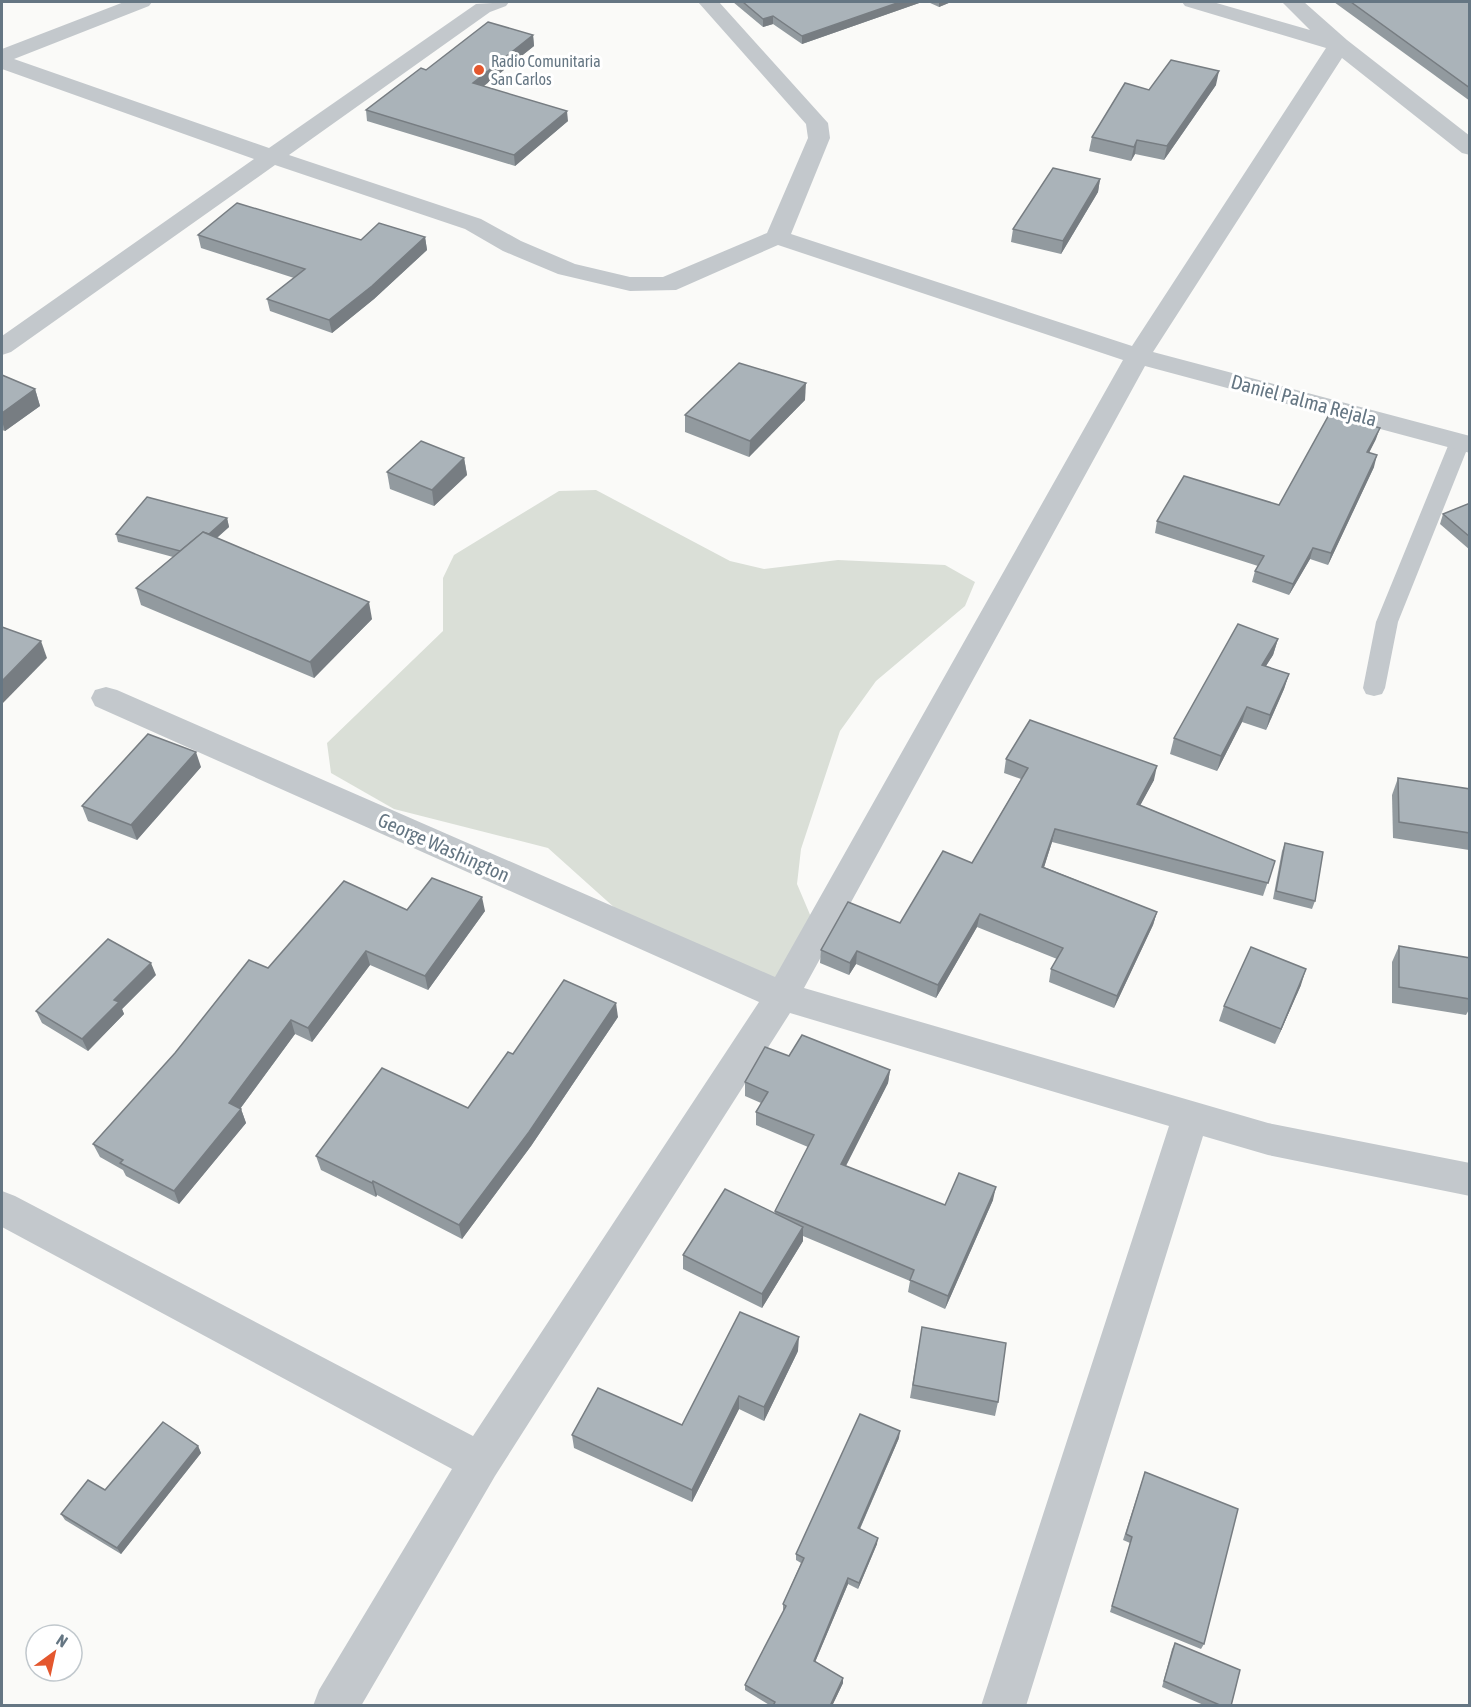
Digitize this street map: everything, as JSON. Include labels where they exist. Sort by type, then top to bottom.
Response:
[{"type":"street","points":[[2,56],[142,2]]},
{"type":"street","points":[[2,347],[483,8],[499,2]]},
{"type":"street","points":[[2,62],[272,157],[473,224],[512,246],[567,269],[630,284],[667,285],[777,237],[819,138],[817,123],[708,2]]},
{"type":"street","points":[[1192,2],[1339,45]]},
{"type":"street","points":[[1292,2],[1339,45],[1470,148]]},
{"type":"street","points":[[335,1706],[480,1462],[782,996],[1138,356],[1339,45]]},
{"type":"street","name":"Daniel Palma Rejala","points":[[777,237],[1138,356],[1465,443]]},
{"type":"street","name":"George Washington","points":[[106,698],[782,996],[1268,1139],[1470,1180]]},
{"type":"street","points":[[1003,1706],[1191,1116]]},
{"type":"street","points":[[2,1208],[480,1462]]},
{"type":"lane","points":[[1374,688],[1387,622],[1465,443]]},
{"type":"shaded area","points":[[596,490],[730,561],[764,569],[838,560],[945,565],[975,582],[965,606],[876,681],[840,731],[801,849],[797,884],[811,917],[776,977],[732,982],[626,918],[548,848],[394,809],[331,773],[327,743],[443,631],[443,578],[454,555],[559,491]]},
{"type":"building","points":[[743,2],[900,2],[802,36],[773,16],[763,19]]},
{"type":"building","points":[[1351,2],[1470,2],[1470,88]]},
{"type":"building","points":[[488,22],[533,35],[473,83],[567,111],[514,155],[366,110],[421,68],[426,70]]},
{"type":"building","points":[[1171,60],[1219,71],[1167,146],[1137,140],[1134,147],[1092,137],[1125,83],[1149,90]]},
{"type":"building","points":[[1053,168],[1100,179],[1063,241],[1013,229]]},
{"type":"building","points":[[237,203],[361,240],[379,223],[425,237],[372,286],[329,320],[267,299],[305,269],[198,235]]},
{"type":"building","points":[[739,363],[806,383],[750,441],[685,415]]},
{"type":"building","points":[[2,375],[35,389],[2,413]]},
{"type":"building","points":[[1330,413],[1380,428],[1367,452],[1377,455],[1331,553],[1313,548],[1293,584],[1255,571],[1264,556],[1157,521],[1184,476],[1279,505]]},
{"type":"building","points":[[421,441],[464,458],[432,490],[387,472]]},
{"type":"building","points":[[147,497],[227,518],[209,534],[203,532],[180,551],[116,534]]},
{"type":"building","points":[[1470,503],[1470,537],[1443,514]]},
{"type":"building","points":[[203,532],[369,602],[310,662],[136,588]]},
{"type":"building","points":[[1238,624],[1278,639],[1262,665],[1289,674],[1270,715],[1247,707],[1221,756],[1174,738]]},
{"type":"building","points":[[2,627],[41,641],[2,681]]},
{"type":"building","points":[[1030,720],[1157,766],[1137,804],[1275,861],[1268,883],[1055,829],[1042,867],[1157,912],[1117,996],[1051,969],[1063,948],[980,914],[938,985],[857,951],[850,963],[821,950],[848,902],[900,923],[943,851],[972,863],[1028,768],[1006,759]]},
{"type":"building","points":[[148,734],[196,752],[131,825],[82,806]]},
{"type":"building","points":[[1398,778],[1470,789],[1470,833],[1399,822]]},
{"type":"building","points":[[1285,843],[1323,852],[1315,901],[1276,891]]},
{"type":"building","points":[[432,878],[482,897],[425,976],[366,951],[308,1028],[291,1020],[229,1103],[241,1109],[174,1191],[120,1163],[123,1160],[93,1144],[175,1053],[249,960],[268,968],[344,881],[407,910]]},
{"type":"building","points":[[108,939],[151,963],[114,1000],[119,1002],[82,1039],[36,1011]]},
{"type":"building","points":[[1399,946],[1470,958],[1470,999],[1399,987]]},
{"type":"building","points":[[1251,947],[1306,969],[1281,1029],[1224,1006]]},
{"type":"building","points":[[564,980],[616,1003],[529,1132],[459,1225],[373,1181],[372,1183],[316,1156],[382,1068],[468,1108],[508,1052],[513,1054]]},
{"type":"building","points":[[802,1035],[890,1070],[841,1164],[945,1205],[959,1173],[996,1187],[948,1296],[910,1280],[914,1270],[775,1211],[814,1135],[756,1112],[768,1092],[745,1082],[765,1047],[789,1056]]},
{"type":"building","points":[[725,1189],[803,1227],[762,1294],[683,1255]]},
{"type":"building","points":[[740,1312],[799,1337],[764,1407],[739,1396],[692,1490],[572,1435],[598,1388],[682,1425]]},
{"type":"building","points":[[922,1327],[1006,1343],[998,1402],[913,1385]]},
{"type":"building","points":[[860,1414],[900,1431],[858,1528],[878,1538],[859,1583],[848,1578],[814,1661],[843,1678],[830,1706],[773,1706],[775,1702],[745,1685],[786,1606],[783,1604],[804,1558],[796,1554]]},
{"type":"building","points":[[163,1422],[198,1446],[117,1548],[61,1514],[88,1480],[105,1490]]},
{"type":"building","points":[[1145,1472],[1238,1509],[1204,1644],[1112,1606],[1132,1537],[1126,1534]]},
{"type":"building","points":[[1175,1643],[1240,1670],[1231,1706],[1222,1706],[1164,1681]]},
{"type":"place","name":"Radio Comunitaria San Carlos","points":[[479,70]]}]
